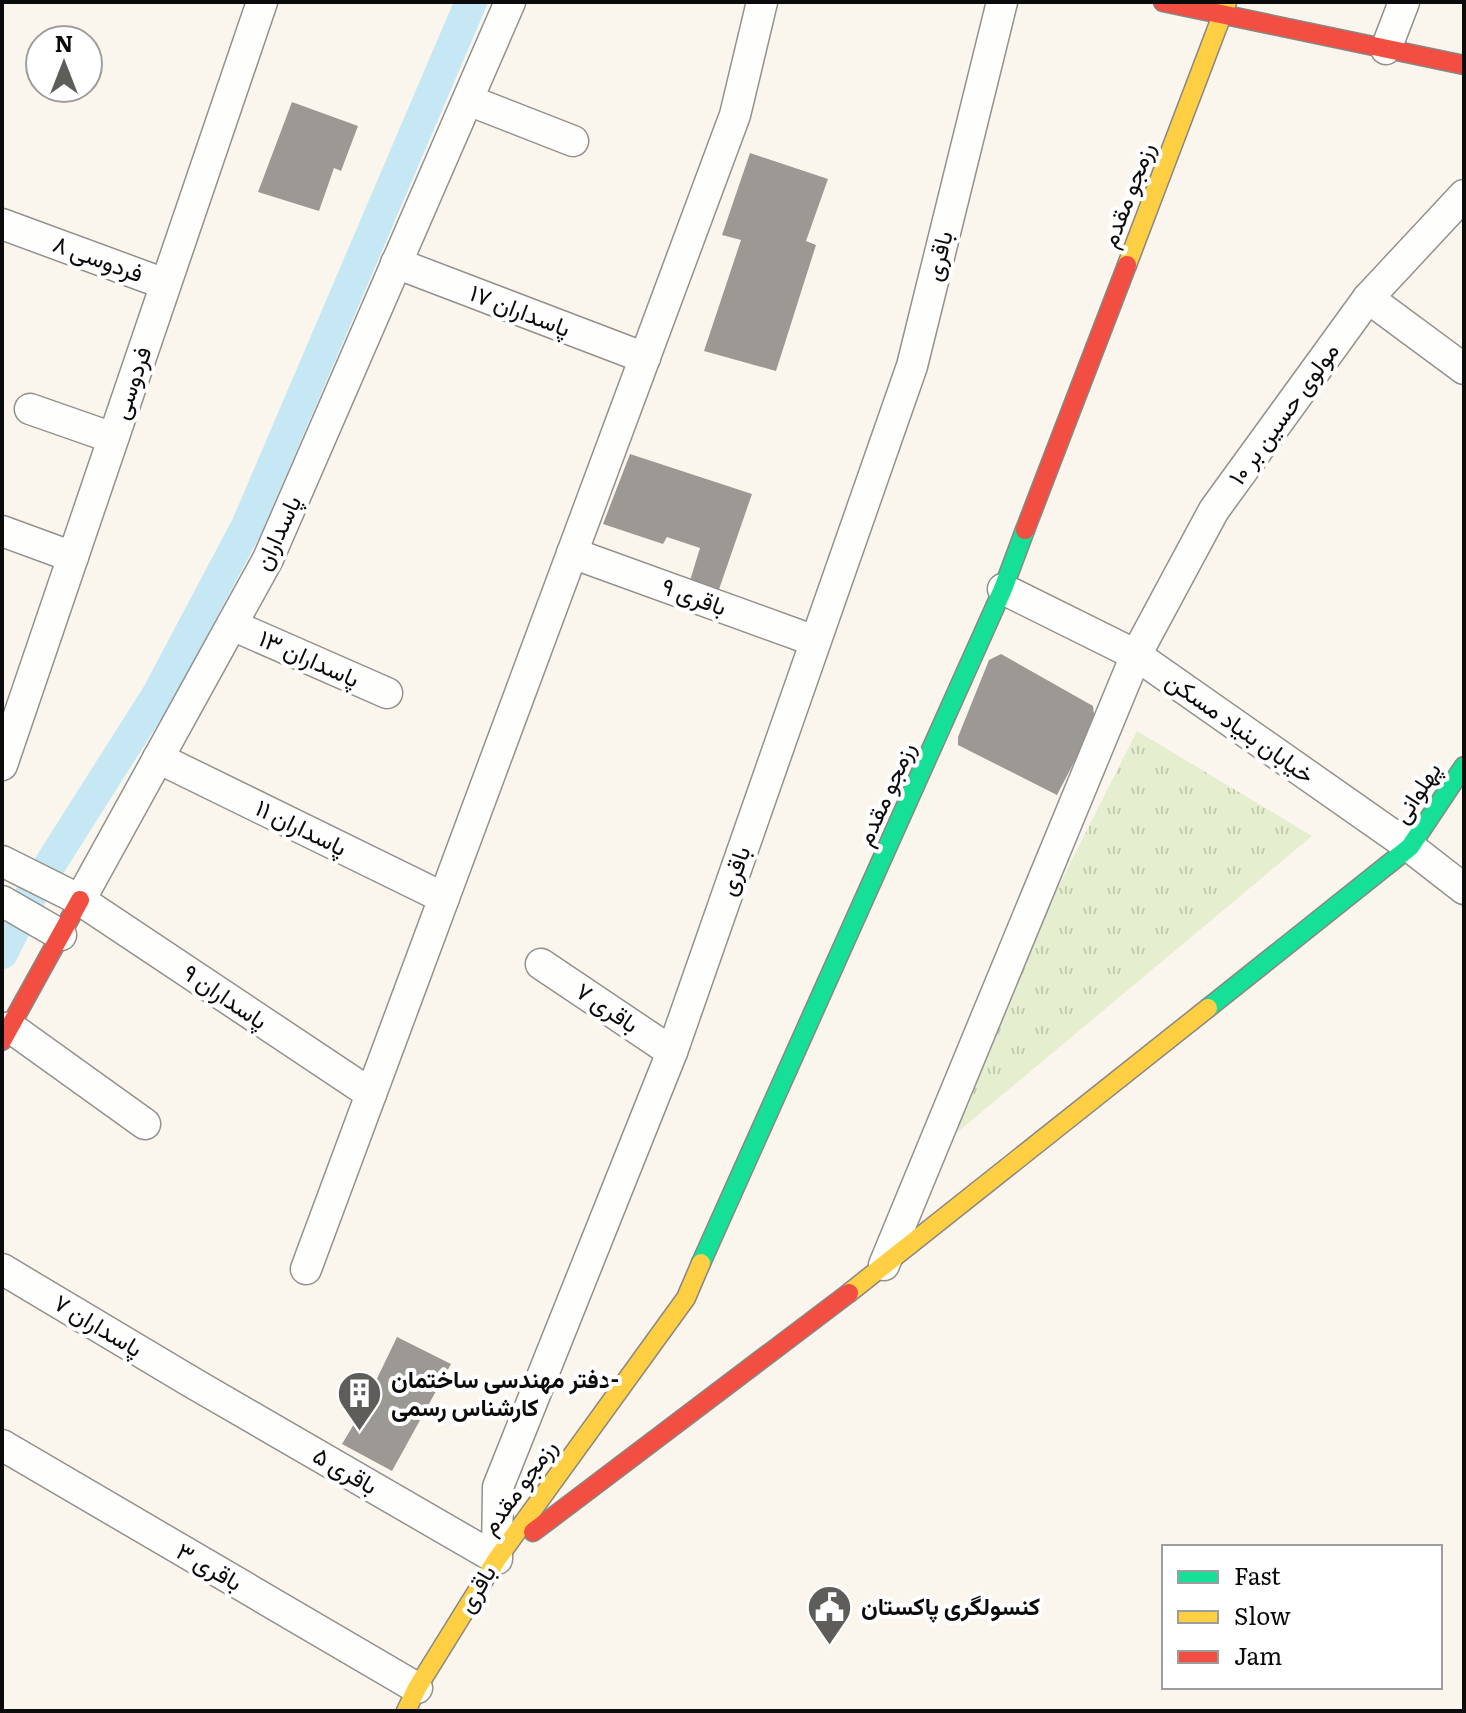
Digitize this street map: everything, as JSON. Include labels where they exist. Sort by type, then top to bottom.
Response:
[{"type":"street","name":"فردوسی","points":[[2,765],[262,2]]},
{"type":"street","name":"پاسداران","points":[[6,1034],[268,559],[510,2]]},
{"type":"street","points":[[306,1269],[735,115],[762,2]]},
{"type":"street","name":"باقری","points":[[411,1700],[497,1559],[498,1487],[672,1052],[912,366],[1002,2]]},
{"type":"street","points":[[1163,2],[1224,8],[1386,49],[1464,65]]},
{"type":"street","points":[[1386,49],[1404,2]]},
{"type":"street","name":"رزمجو مقدم","points":[[497,1559],[686,1298],[1003,589],[1224,8]]},
{"type":"street","points":[[468,100],[573,141]]},
{"type":"street","name":"مولوی حسین بر ۱۰","points":[[883,1267],[1136,655],[1214,510],[1368,298],[1464,195]]},
{"type":"street","name":"فردوسی ۸","points":[[16,229],[165,284]]},
{"type":"street","name":"پاسداران ۱۷","points":[[396,263],[645,358]]},
{"type":"street","points":[[1368,298],[1464,369]]},
{"type":"street","points":[[30,409],[113,438]]},
{"type":"street","points":[[2,531],[73,557]]},
{"type":"street","name":"باقری ۹","points":[[572,553],[815,641]]},
{"type":"street","name":"خیابان بنیاد مسکن","points":[[1003,589],[1136,655],[1410,847],[1464,889]]},
{"type":"street","name":"پاسداران ۱۳","points":[[232,625],[387,693]]},
{"type":"street","name":"پاسداران ۱۱","points":[[158,758],[444,898]]},
{"type":"street","name":"پهلوانی","points":[[497,1559],[883,1267],[1410,847],[1464,766]]},
{"type":"street","name":"پاسداران ۹","points":[[2,861],[80,900],[371,1094]]},
{"type":"street","points":[[2,901],[60,934]]},
{"type":"street","name":"باقری ۷","points":[[541,964],[672,1052]]},
{"type":"street","points":[[6,1034],[145,1124]]},
{"type":"street","name":"پاسداران ۷","points":[[2,1269],[193,1383]]},
{"type":"street","name":"باقری ۵","points":[[193,1383],[497,1559]]},
{"type":"street","name":"باقری ۳","points":[[2,1445],[411,1700]]},
{"type":"green space","points":[[1137,731],[1312,836],[965,1126],[920,1160]]},
{"type":"building","points":[[292,102],[358,126],[341,171],[334,168],[319,211],[258,192]]},
{"type":"building","points":[[750,153],[828,179],[806,241],[816,245],[776,371],[704,351],[741,240],[722,235]]},
{"type":"building","points":[[630,454],[752,494],[716,598],[688,587],[700,548],[667,537],[663,544],[603,524]]},
{"type":"building","points":[[1001,654],[1093,706],[1095,722],[1057,795],[958,745],[958,737],[989,660]]},
{"type":"building","points":[[397,1337],[451,1364],[392,1471],[342,1444]]},
{"type":"waterway","points":[[49,866],[158,694],[247,526],[471,2]]},
{"type":"waterway","points":[[2,953],[32,893]]},
{"type":"traffic: fast","points":[[701,1263],[1003,589],[1025,530]]},
{"type":"traffic: fast","points":[[1208,1008],[1410,847],[1464,766]]},
{"type":"traffic: slow","points":[[1127,265],[1227,2]]},
{"type":"traffic: slow","points":[[849,1293],[1208,1008]]},
{"type":"traffic: slow","points":[[406,1711],[497,1559],[686,1298],[701,1263]]},
{"type":"traffic: jam","points":[[1163,2],[1464,65]]},
{"type":"traffic: jam","points":[[1025,530],[1127,265]]},
{"type":"traffic: jam","points":[[2,1041],[80,900]]},
{"type":"traffic: jam","points":[[533,1532],[849,1293]]},
{"type":"place","name":"دفتر مهندسی ساختمان- کارشناس رسمی","points":[[360,1433]]},
{"type":"place","name":"کنسولگری پاکستان","points":[[830,1646]]}]
